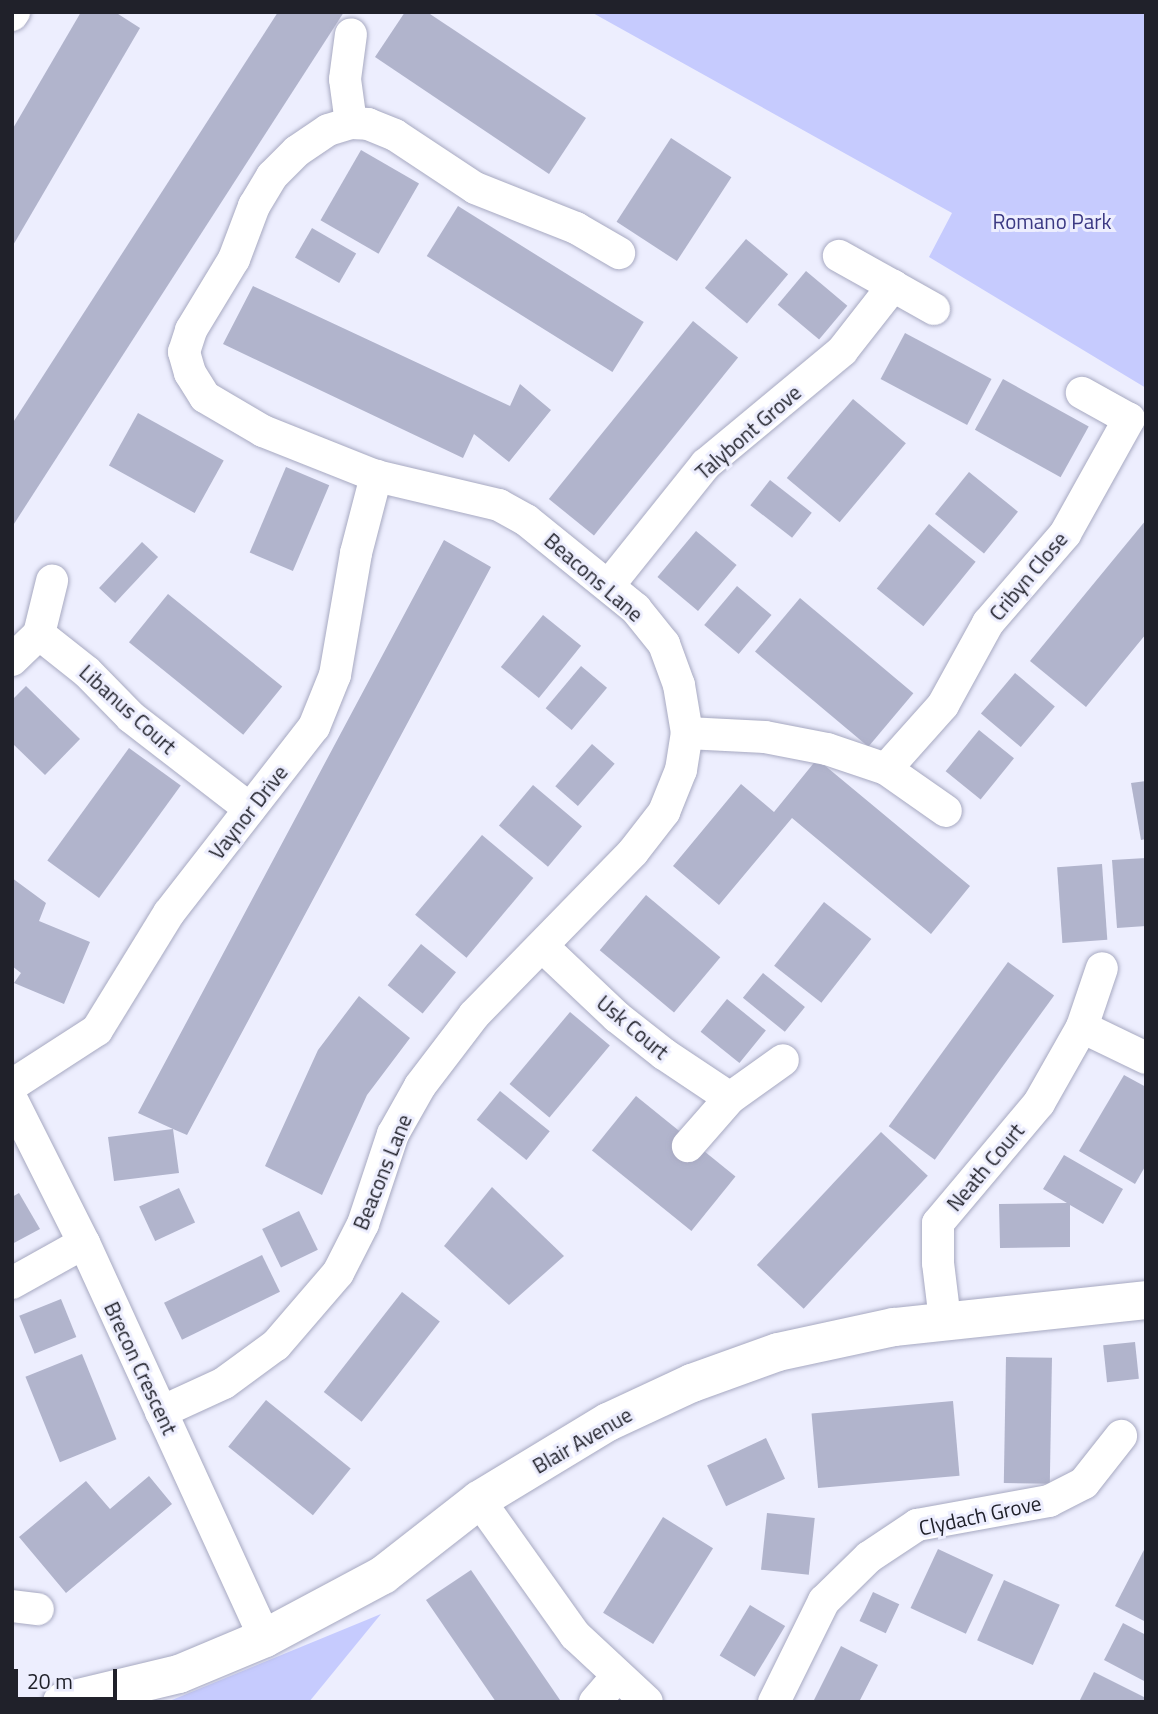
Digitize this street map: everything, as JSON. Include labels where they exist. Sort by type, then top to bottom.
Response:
[{"type":"street","points":[[351,34],[345,79],[351,123],[368,124],[395,135],[475,188],[576,228],[619,253]]},
{"type":"street","name":"Beacons Lane","points":[[161,1412],[224,1383],[276,1345],[338,1273],[363,1224],[393,1134],[419,1086],[474,1015],[633,852],[664,812],[681,770],[687,733],[679,685],[664,644],[636,609],[526,520],[499,505],[376,476],[263,431],[205,397],[190,373],[184,352],[191,330],[234,259],[254,206],[272,176],[297,151],[328,130],[351,123]]},
{"type":"street","points":[[839,256],[934,309]]},
{"type":"street","name":"Talybont Grove","points":[[609,585],[706,464],[842,351],[893,286]]},
{"type":"street","name":"Cribyn Close","points":[[886,769],[943,705],[988,624],[1065,534],[1129,419],[1082,393]]},
{"type":"street","name":"Vaynor Drive","points":[[12,1085],[97,1030],[169,913],[314,727],[335,675],[356,553],[376,476]]},
{"type":"street","points":[[12,660],[39,634],[52,581]]},
{"type":"street","name":"Libanus Court","points":[[39,634],[88,672],[131,717],[250,809]]},
{"type":"street","points":[[687,733],[765,737],[827,749],[886,769],[946,811]]},
{"type":"street","name":"Usk Court","points":[[543,947],[626,1024],[664,1054],[730,1098]]},
{"type":"street","name":"Neath Court","points":[[945,1320],[938,1264],[938,1223],[1039,1103],[1083,1027],[1102,968]]},
{"type":"street","points":[[1083,1027],[1146,1058]]},
{"type":"street","points":[[688,1146],[730,1098],[783,1060]]},
{"type":"street","name":"Brecon Crescent","points":[[12,1100],[84,1243],[265,1638]]},
{"type":"street","points":[[12,1283],[84,1243]]},
{"type":"street","name":"Blair Avenue","points":[[62,1702],[178,1674],[265,1638],[383,1575],[479,1500],[608,1422],[692,1384],[778,1352],[945,1320],[1146,1300]]},
{"type":"street","name":"Clydach Grove","points":[[774,1702],[824,1601],[869,1557],[917,1525],[1049,1501],[1084,1483],[1121,1436]]},
{"type":"street","points":[[479,1500],[575,1635],[647,1702]]},
{"type":"street","points":[[595,1702],[618,1676]]},
{"type":"green space","name":"Romano Park","points":[[591,12],[1146,12],[1146,388],[929,257],[952,213]]},
{"type":"green space","points":[[381,1614],[309,1702],[167,1702]]},
{"type":"building","points":[[81,12],[115,12],[140,28],[12,247],[12,130]]},
{"type":"building","points":[[278,12],[344,12],[12,527],[12,424]]},
{"type":"building","points":[[405,12],[427,12],[586,118],[549,174],[375,57]]},
{"type":"building","points":[[671,138],[731,177],[677,261],[617,222]]},
{"type":"building","points":[[361,150],[419,184],[379,254],[320,220]]},
{"type":"building","points":[[458,206],[644,322],[612,372],[427,256]]},
{"type":"building","points":[[312,228],[356,254],[339,283],[295,257]]},
{"type":"building","points":[[746,239],[788,274],[747,323],[705,288]]},
{"type":"building","points":[[806,271],[847,306],[819,339],[778,305]]},
{"type":"building","points":[[253,286],[510,406],[520,384],[551,410],[509,462],[474,434],[463,458],[223,344]]},
{"type":"building","points":[[693,321],[738,358],[594,535],[549,499]]},
{"type":"building","points":[[905,333],[992,379],[967,425],[881,379]]},
{"type":"building","points":[[1003,379],[1089,427],[1061,477],[975,430]]},
{"type":"building","points":[[853,399],[906,443],[840,522],[787,478]]},
{"type":"building","points":[[138,413],[224,461],[195,513],[109,465]]},
{"type":"building","points":[[286,467],[329,485],[293,571],[250,553]]},
{"type":"building","points":[[969,472],[1018,512],[984,554],[935,514]]},
{"type":"building","points":[[770,480],[812,513],[792,538],[750,505]]},
{"type":"building","points":[[1146,520],[1146,634],[1086,707],[1030,661]]},
{"type":"building","points":[[929,524],[976,562],[923,626],[877,589]]},
{"type":"building","points":[[696,531],[737,565],[698,611],[657,577]]},
{"type":"building","points":[[444,540],[491,567],[187,1135],[138,1113]]},
{"type":"building","points":[[142,542],[158,557],[115,603],[99,588]]},
{"type":"building","points":[[737,586],[771,615],[739,654],[704,625]]},
{"type":"building","points":[[168,594],[282,687],[243,735],[129,642]]},
{"type":"building","points":[[800,598],[913,693],[868,747],[755,652]]},
{"type":"building","points":[[543,615],[581,646],[539,698],[501,667]]},
{"type":"building","points":[[581,666],[607,688],[572,730],[546,708]]},
{"type":"building","points":[[1015,673],[1055,706],[1021,747],[981,714]]},
{"type":"building","points":[[26,686],[80,739],[45,775],[12,743],[12,700]]},
{"type":"building","points":[[979,730],[1014,758],[981,800],[946,771]]},
{"type":"building","points":[[592,744],[615,764],[578,806],[555,786]]},
{"type":"building","points":[[129,748],[181,786],[99,898],[47,860]]},
{"type":"building","points":[[817,759],[970,886],[931,934],[792,818],[719,905],[673,866],[741,784],[774,812]]},
{"type":"building","points":[[1146,781],[1146,839],[1141,840],[1131,783]]},
{"type":"building","points":[[533,785],[582,826],[548,867],[499,826]]},
{"type":"building","points":[[482,835],[533,878],[466,958],[415,915]]},
{"type":"building","points":[[1146,858],[1146,926],[1117,928],[1112,860]]},
{"type":"building","points":[[1102,864],[1107,940],[1062,943],[1057,867]]},
{"type":"building","points":[[12,878],[46,903],[39,921],[90,942],[64,1004],[14,983],[21,973],[12,966]]},
{"type":"building","points":[[646,895],[720,957],[674,1013],[600,950]]},
{"type":"building","points":[[824,902],[871,939],[821,1003],[774,966]]},
{"type":"building","points":[[421,944],[456,972],[423,1014],[388,985]]},
{"type":"building","points":[[1008,962],[1054,996],[935,1160],[889,1126]]},
{"type":"building","points":[[763,973],[805,1007],[785,1032],[743,998]]},
{"type":"building","points":[[359,996],[410,1038],[367,1095],[322,1195],[265,1166],[318,1050]]},
{"type":"building","points":[[727,999],[766,1030],[739,1063],[701,1032]]},
{"type":"building","points":[[570,1012],[610,1045],[549,1117],[510,1084]]},
{"type":"building","points":[[1124,1075],[1146,1087],[1146,1165],[1135,1184],[1079,1151]]},
{"type":"building","points":[[500,1091],[550,1131],[526,1160],[477,1120]]},
{"type":"building","points":[[636,1096],[735,1177],[691,1231],[592,1150]]},
{"type":"building","points":[[173,1129],[179,1173],[114,1181],[108,1137]]},
{"type":"building","points":[[881,1132],[928,1176],[804,1309],[757,1265]]},
{"type":"building","points":[[1064,1155],[1123,1189],[1103,1224],[1070,1205],[1070,1247],[1000,1248],[999,1204],[1067,1203],[1043,1189]]},
{"type":"building","points":[[492,1187],[564,1256],[509,1305],[444,1246]]},
{"type":"building","points":[[179,1188],[195,1222],[155,1241],[139,1207]]},
{"type":"building","points":[[19,1193],[40,1229],[12,1244],[12,1197]]},
{"type":"building","points":[[299,1211],[318,1250],[281,1268],[262,1229]]},
{"type":"building","points":[[262,1255],[280,1292],[182,1340],[164,1303]]},
{"type":"building","points":[[402,1292],[440,1322],[362,1422],[324,1392]]},
{"type":"building","points":[[61,1299],[76,1337],[35,1354],[19,1316]]},
{"type":"building","points":[[1135,1342],[1139,1379],[1107,1382],[1103,1345]]},
{"type":"building","points":[[82,1354],[116,1439],[60,1462],[25,1377]]},
{"type":"building","points":[[1006,1357],[1052,1358],[1050,1484],[1004,1483]]},
{"type":"building","points":[[266,1400],[351,1469],[313,1515],[228,1447]]},
{"type":"building","points":[[953,1401],[960,1476],[818,1488],[812,1413]]},
{"type":"building","points":[[766,1438],[785,1479],[726,1506],[707,1465]]},
{"type":"building","points":[[149,1476],[172,1504],[66,1593],[19,1537],[86,1481],[110,1509]]},
{"type":"building","points":[[767,1513],[815,1518],[809,1575],[761,1570]]},
{"type":"building","points":[[663,1517],[713,1548],[653,1644],[603,1613]]},
{"type":"building","points":[[1146,1546],[1146,1622],[1115,1606]]},
{"type":"building","points":[[938,1549],[993,1575],[966,1634],[911,1608]]},
{"type":"building","points":[[471,1570],[560,1700],[496,1702],[426,1600]]},
{"type":"building","points":[[1004,1580],[1060,1605],[1033,1665],[977,1640]]},
{"type":"building","points":[[873,1592],[899,1604],[886,1633],[859,1621]]},
{"type":"building","points":[[750,1605],[785,1626],[755,1677],[720,1656]]},
{"type":"building","points":[[1123,1623],[1146,1635],[1146,1682],[1104,1660]]},
{"type":"building","points":[[841,1646],[878,1665],[859,1702],[813,1702]]},
{"type":"building","points":[[1094,1672],[1146,1698],[1146,1702],[1079,1702]]}]
